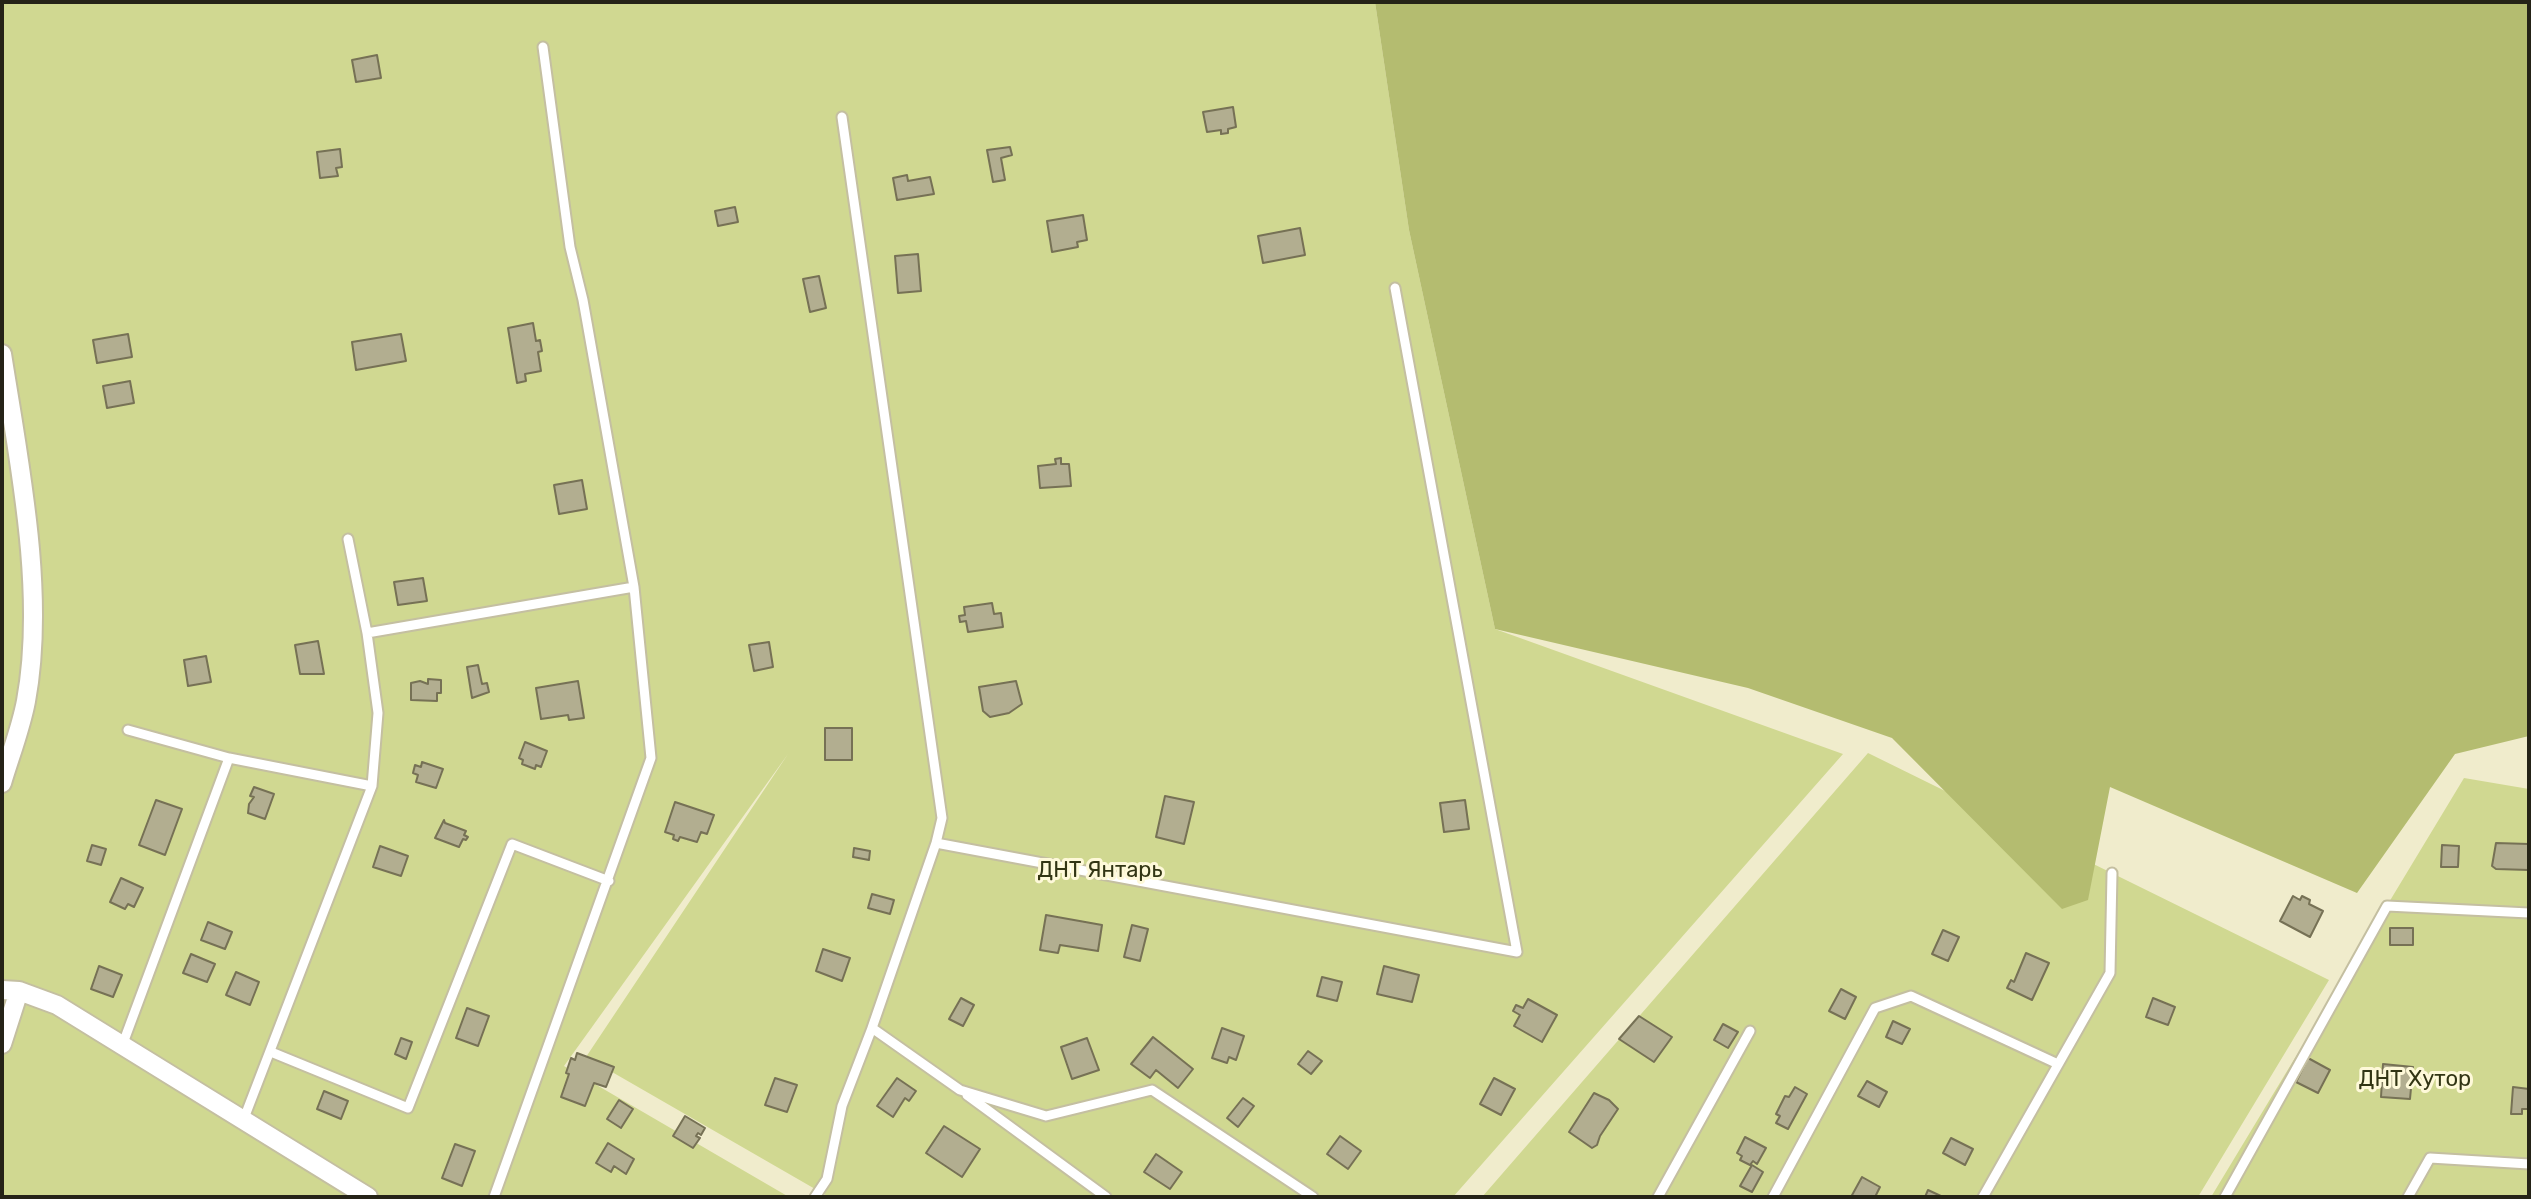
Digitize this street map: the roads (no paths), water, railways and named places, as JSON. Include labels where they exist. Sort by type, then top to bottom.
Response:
[{"type":"street","points":[[2,354],[31,572],[32,647],[26,702],[2,783]]},
{"type":"street","points":[[2,1044],[11,991],[57,1005],[368,1197]]},
{"type":"lane","points":[[494,1197],[651,758],[634,587],[583,300],[570,247],[543,47]]},
{"type":"lane","points":[[815,1197],[827,1179],[842,1106],[872,1028],[942,818],[842,117]]},
{"type":"lane","points":[[936,843],[1517,952],[1395,288]]},
{"type":"lane","points":[[243,1122],[372,786],[378,713],[367,633],[348,539]]},
{"type":"lane","points":[[367,633],[634,587]]},
{"type":"lane","points":[[128,730],[229,758],[372,786]]},
{"type":"lane","points":[[122,1046],[229,758]]},
{"type":"lane","points":[[271,1052],[408,1108],[512,844],[609,881]]},
{"type":"lane","points":[[1983,1197],[2110,973],[2112,873]]},
{"type":"lane","points":[[2225,1197],[2387,906],[2529,913]]},
{"type":"lane","points":[[1773,1197],[1875,1008],[1911,996],[2058,1064]]},
{"type":"lane","points":[[872,1028],[1106,1197]]},
{"type":"lane","points":[[1658,1197],[1750,1031]]},
{"type":"lane","points":[[960,1090],[1046,1116],[1152,1090],[1313,1197]]},
{"type":"lane","points":[[2408,1197],[2430,1158],[2529,1164]]},
{"type":"park label","name":"ДНТ Янтарь","points":[[1100,871]]},
{"type":"park label","name":"ДНТ Хутор","points":[[2415,1080]]}]
